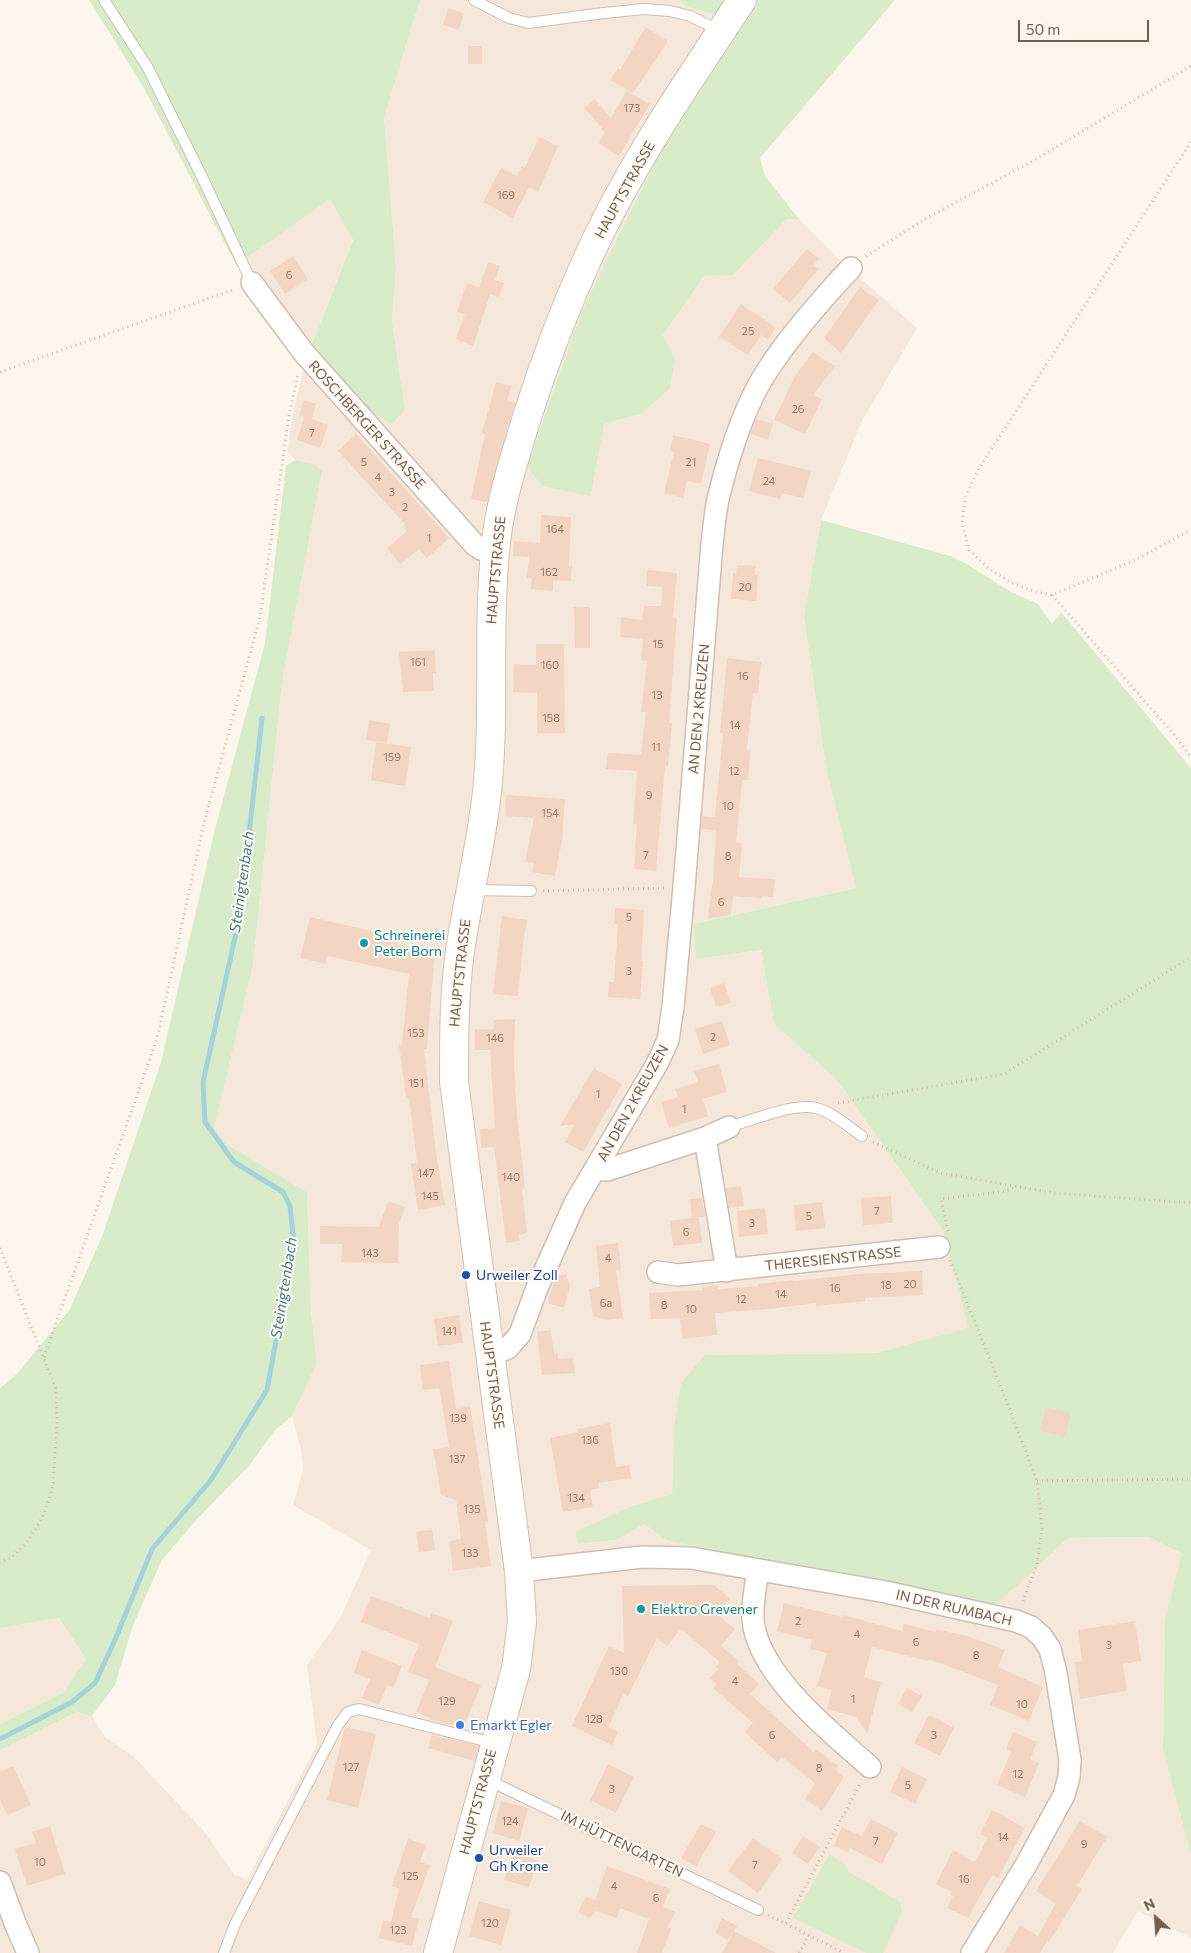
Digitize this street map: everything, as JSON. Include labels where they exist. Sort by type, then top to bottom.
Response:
[{"type":"main road","name":"HAUPTSTRASSE","points":[[438,1953],[494,1743],[516,1669],[522,1622],[519,1570],[454,1082],[453,1018],[460,953],[486,794],[492,734],[491,642],[495,552],[505,488],[540,374],[592,248],[639,160],[742,0]]},
{"type":"street","name":"AN DEN 2 KREUZEN","points":[[595,1169],[657,1064],[668,1040],[684,887],[712,544],[718,496],[750,401],[766,371],[810,313],[851,268]]},
{"type":"street","name":"ROSCHBERGER STRASSE","points":[[252,283],[304,352],[474,544],[481,549],[495,552]]},
{"type":"street","points":[[489,1356],[508,1348],[520,1334],[562,1230],[595,1169],[607,1170],[705,1138],[729,1128]]},
{"type":"street","points":[[705,1138],[727,1271]]},
{"type":"street","name":"THERESIENSTRASSE","points":[[658,1272],[678,1275],[727,1271],[939,1247]]},
{"type":"street","name":"IN DER RUMBACH","points":[[519,1570],[642,1557],[691,1558],[886,1592],[1016,1621],[1031,1628],[1042,1637],[1050,1649],[1056,1673],[1070,1760],[1069,1777],[1064,1795],[1026,1865],[972,1953]]},
{"type":"street","points":[[758,1571],[753,1598],[753,1621],[758,1644],[771,1668],[806,1708],[870,1767]]},
{"type":"street","points":[[0,1882],[28,1953]]},
{"type":"lane","points":[[104,0],[148,68],[252,283]]},
{"type":"lane","points":[[474,0],[509,18],[528,23],[644,9],[670,10],[690,16],[721,31]]},
{"type":"lane","points":[[471,890],[531,891]]},
{"type":"lane","points":[[729,1128],[786,1110],[816,1108],[835,1117],[862,1136]]},
{"type":"lane","points":[[224,1953],[239,1915],[338,1725],[348,1712],[359,1709],[494,1743]]},
{"type":"lane","name":"IM HÜTTENGARTEN","points":[[485,1778],[758,1910]]},
{"type":"path","points":[[851,268],[876,249],[927,218],[1033,161],[1191,66]]},
{"type":"path","points":[[1191,142],[979,468],[965,497],[962,523],[969,550],[988,568],[1010,582],[1052,595],[1176,737],[1191,757]]},
{"type":"path","points":[[0,372],[252,283]]},
{"type":"path","points":[[44,1357],[157,1039],[204,823],[260,617],[289,415],[304,352]]},
{"type":"path","points":[[1052,595],[1133,561],[1191,530]]},
{"type":"path","points":[[531,891],[684,887]]},
{"type":"path","points":[[816,1108],[1004,1074],[1191,957]]},
{"type":"path","points":[[862,1136],[940,1173],[1055,1193],[1191,1203]]},
{"type":"path","points":[[1016,1186],[1007,1191],[941,1199],[951,1242],[939,1247],[950,1260],[1037,1481],[1042,1528],[1037,1564],[1016,1621]]},
{"type":"path","points":[[0,1248],[56,1390],[57,1423],[53,1483],[49,1501],[40,1522],[27,1542],[11,1558],[0,1562]]},
{"type":"path","points":[[1037,1481],[1191,1479]]},
{"type":"path","points":[[786,1923],[870,1767]]},
{"type":"path","points":[[758,1910],[844,1953]]},
{"type":"path","points":[[799,1953],[809,1936]]},
{"type":"shaded area","points":[[420,0],[679,0],[686,6],[716,15],[733,30],[655,162],[583,308],[527,466],[591,496],[604,424],[641,414],[675,359],[663,335],[704,276],[733,275],[787,219],[799,219],[842,262],[917,328],[862,421],[821,520],[804,617],[826,768],[856,888],[693,924],[696,959],[761,950],[774,1024],[838,1081],[943,1231],[970,1329],[876,1353],[705,1355],[674,1426],[672,1494],[629,1507],[575,1532],[578,1544],[616,1540],[644,1524],[668,1541],[993,1604],[1027,1577],[1068,1538],[1148,1537],[1183,1555],[1165,1619],[1163,1749],[1191,1855],[1191,1938],[1138,1911],[1113,1953],[0,1953],[0,1750],[77,1712],[92,1716],[105,1737],[134,1757],[203,1830],[234,1874],[247,1880],[317,1744],[307,1665],[340,1618],[371,1550],[293,1505],[303,1470],[301,1449],[292,1416],[317,1363],[311,1311],[307,1192],[226,1144],[214,1128],[253,966],[282,682],[322,471],[315,465],[295,460],[287,451],[292,418],[304,367],[253,297],[236,265],[330,198],[353,239],[311,347],[405,408],[392,321],[396,268],[384,117]]},
{"type":"shaded area","points":[[59,1618],[86,1659],[64,1692],[0,1724],[0,1628]]},
{"type":"green space","points":[[89,0],[420,0],[384,117],[396,268],[392,321],[405,409],[392,424],[366,410],[311,347],[353,240],[330,199],[236,265],[144,88]]},
{"type":"green space","points":[[679,0],[895,0],[760,158],[765,176],[799,219],[787,219],[733,275],[704,276],[663,335],[675,359],[670,388],[641,414],[604,424],[591,496],[542,486],[527,466],[583,308],[655,162],[733,30],[716,15],[686,6]]},
{"type":"green space","points":[[295,460],[316,465],[322,471],[282,682],[253,966],[214,1128],[226,1144],[307,1192],[311,1311],[317,1363],[292,1416],[276,1429],[249,1466],[199,1517],[162,1560],[133,1625],[115,1685],[92,1716],[77,1712],[0,1750],[0,1724],[64,1692],[86,1659],[59,1618],[0,1628],[0,1388],[17,1374],[70,1309],[103,1234],[161,1062],[215,829],[265,643],[286,466]]},
{"type":"green space","points":[[821,520],[950,556],[967,564],[1009,591],[1038,604],[1052,624],[1061,612],[1191,768],[1191,1855],[1163,1749],[1165,1619],[1182,1554],[1148,1537],[1068,1538],[994,1605],[668,1541],[644,1524],[616,1540],[578,1544],[575,1532],[629,1507],[672,1494],[674,1426],[681,1383],[705,1355],[876,1353],[969,1328],[943,1231],[838,1081],[774,1024],[761,950],[696,959],[693,924],[856,888],[826,768],[804,617]]},
{"type":"green space","points":[[829,1855],[844,1863],[849,1872],[900,1902],[902,1912],[883,1953],[867,1953],[793,1918]]},
{"type":"building","points":[[448,8],[464,13],[459,30],[443,25]]},
{"type":"building","points":[[646,27],[668,41],[633,93],[610,80],[618,68],[620,70]]},
{"type":"building","points":[[468,46],[482,46],[482,64],[468,64]]},
{"type":"building","points":[[627,91],[650,104],[619,156],[599,143],[605,132],[584,108],[594,99],[611,118]]},
{"type":"building","points":[[539,137],[558,146],[538,192],[529,187],[513,218],[483,202],[501,168],[517,176],[522,166],[525,168]]},
{"type":"building","points":[[807,249],[819,259],[813,266],[818,269],[790,303],[773,289]]},
{"type":"building","points":[[293,256],[308,279],[285,294],[270,271]]},
{"type":"building","points":[[488,262],[500,266],[495,280],[504,283],[499,297],[490,294],[473,346],[456,339],[465,314],[457,312],[467,283],[479,287]]},
{"type":"building","points":[[860,287],[879,300],[841,353],[824,338]]},
{"type":"building","points":[[741,304],[776,327],[768,340],[761,335],[748,355],[719,337]]},
{"type":"building","points":[[813,352],[835,366],[813,395],[822,399],[805,434],[774,420],[795,376]]},
{"type":"building","points":[[496,382],[511,386],[507,401],[515,403],[487,502],[471,499],[485,434],[482,433]]},
{"type":"building","points":[[304,400],[316,404],[312,419],[328,425],[320,448],[297,440],[304,417],[299,415]]},
{"type":"building","points":[[756,419],[773,424],[768,440],[751,434]]},
{"type":"building","points":[[356,434],[449,538],[427,558],[419,549],[400,564],[387,548],[407,531],[403,526],[405,524],[338,451]]},
{"type":"building","points":[[673,435],[710,444],[701,484],[687,481],[683,498],[664,493],[674,452],[670,451]]},
{"type":"building","points":[[758,458],[811,471],[803,498],[782,493],[780,499],[749,491]]},
{"type":"building","points":[[541,515],[571,517],[569,566],[572,566],[571,581],[553,580],[553,591],[531,589],[532,578],[527,578],[529,557],[513,556],[514,541],[540,543]]},
{"type":"building","points":[[737,565],[756,566],[755,575],[758,575],[756,601],[731,599],[733,573],[736,573]]},
{"type":"building","points":[[647,570],[677,573],[673,617],[677,618],[669,723],[672,723],[668,766],[665,765],[656,871],[634,869],[637,824],[633,824],[637,771],[606,769],[608,753],[641,755],[646,712],[641,712],[647,661],[641,660],[643,639],[620,637],[621,617],[642,620],[644,606],[661,606],[662,587],[646,586]]},
{"type":"building","points":[[574,607],[590,607],[590,648],[575,648]]},
{"type":"building","points":[[536,644],[564,644],[565,733],[537,733],[537,693],[513,692],[514,664],[536,665]]},
{"type":"building","points":[[435,650],[436,673],[433,673],[434,691],[403,692],[399,652]]},
{"type":"building","points":[[727,658],[761,662],[758,694],[753,693],[747,750],[750,751],[748,780],[742,780],[736,843],[742,843],[739,877],[775,879],[773,897],[733,896],[731,915],[708,918],[713,884],[716,830],[701,829],[702,816],[715,817],[723,733],[720,733]]},
{"type":"building","points":[[369,720],[390,724],[387,743],[366,740]]},
{"type":"building","points":[[376,742],[411,747],[405,786],[371,780]]},
{"type":"building","points":[[506,795],[565,799],[562,841],[555,876],[532,872],[534,863],[525,862],[534,818],[505,816]]},
{"type":"building","points":[[615,908],[644,910],[640,999],[608,997],[609,982],[614,982],[618,924],[614,924]]},
{"type":"building","points":[[502,916],[527,920],[518,996],[493,994]]},
{"type":"building","points":[[310,917],[398,937],[397,945],[435,949],[427,1049],[424,1049],[436,1153],[445,1205],[418,1210],[411,1164],[417,1163],[409,1098],[406,1098],[399,1044],[402,1045],[409,974],[328,956],[326,964],[300,958]]},
{"type":"building","points":[[724,983],[731,1003],[716,1007],[710,988]]},
{"type":"building","points":[[515,1019],[514,1067],[525,1188],[522,1189],[527,1233],[519,1235],[520,1241],[506,1243],[494,1147],[481,1148],[480,1129],[495,1128],[490,1050],[475,1050],[475,1029],[494,1029],[494,1020]]},
{"type":"building","points":[[722,1021],[730,1045],[703,1054],[695,1029]]},
{"type":"building","points":[[719,1064],[727,1092],[703,1099],[708,1116],[669,1128],[661,1102],[678,1097],[675,1089],[698,1082],[694,1071]]},
{"type":"building","points":[[594,1068],[622,1084],[583,1152],[565,1142],[575,1124],[560,1126]]},
{"type":"building","points":[[741,1186],[744,1206],[729,1208],[726,1188]]},
{"type":"building","points":[[891,1196],[893,1223],[863,1225],[861,1198]]},
{"type":"building","points":[[702,1198],[705,1217],[692,1218],[690,1199]]},
{"type":"building","points":[[388,1201],[405,1207],[399,1224],[398,1263],[341,1262],[342,1244],[320,1244],[320,1226],[379,1227]]},
{"type":"building","points":[[822,1202],[825,1228],[796,1231],[794,1205]]},
{"type":"building","points":[[765,1208],[768,1234],[739,1237],[737,1211]]},
{"type":"building","points":[[699,1217],[702,1243],[673,1246],[670,1221]]},
{"type":"building","points":[[618,1243],[621,1270],[616,1270],[623,1318],[607,1320],[593,1316],[589,1289],[600,1287],[596,1246]]},
{"type":"building","points":[[922,1271],[923,1295],[865,1298],[865,1301],[816,1306],[816,1303],[715,1313],[717,1335],[682,1339],[680,1318],[651,1319],[649,1293],[702,1290],[702,1287],[718,1285],[718,1289],[860,1274]]},
{"type":"building","points":[[566,1274],[570,1286],[564,1308],[547,1303],[556,1276]]},
{"type":"building","points":[[459,1315],[463,1343],[438,1346],[434,1319]]},
{"type":"building","points":[[551,1330],[554,1354],[558,1353],[558,1359],[573,1358],[575,1373],[542,1375],[537,1332]]},
{"type":"building","points":[[449,1361],[456,1409],[470,1406],[488,1521],[485,1521],[491,1566],[453,1571],[449,1541],[461,1539],[456,1500],[441,1495],[433,1449],[449,1447],[439,1388],[423,1390],[420,1365]]},
{"type":"building","points":[[1046,1407],[1071,1413],[1065,1437],[1040,1431]]},
{"type":"building","points":[[610,1423],[616,1467],[629,1465],[631,1478],[598,1483],[599,1488],[590,1490],[593,1507],[563,1512],[550,1438],[578,1432],[577,1429]]},
{"type":"building","points":[[432,1530],[435,1550],[419,1552],[416,1532]]},
{"type":"building","points":[[714,1585],[730,1599],[717,1614],[735,1629],[721,1646],[739,1661],[737,1664],[759,1684],[750,1694],[814,1752],[816,1749],[838,1766],[835,1770],[844,1777],[822,1811],[805,1799],[815,1783],[782,1757],[777,1762],[745,1732],[753,1723],[713,1688],[717,1684],[710,1678],[719,1669],[716,1667],[720,1662],[681,1629],[667,1646],[657,1638],[628,1696],[624,1693],[608,1727],[618,1732],[612,1745],[572,1726],[609,1646],[624,1653],[622,1586]]},
{"type":"building","points":[[371,1596],[430,1618],[431,1613],[453,1621],[435,1667],[481,1685],[463,1728],[436,1721],[416,1712],[429,1680],[408,1672],[419,1644],[361,1622]]},
{"type":"building","points":[[784,1603],[842,1617],[843,1615],[902,1631],[904,1624],[936,1632],[936,1629],[970,1637],[1005,1650],[998,1667],[1043,1687],[1029,1721],[990,1705],[998,1685],[929,1659],[928,1661],[872,1647],[864,1677],[881,1682],[867,1734],[856,1717],[827,1709],[832,1690],[817,1686],[827,1653],[810,1649],[812,1640],[777,1631]]},
{"type":"building","points":[[1135,1621],[1141,1661],[1123,1664],[1127,1691],[1080,1699],[1075,1662],[1082,1661],[1078,1630]]},
{"type":"building","points":[[362,1650],[402,1666],[393,1688],[387,1685],[379,1705],[362,1698],[370,1679],[354,1673]]},
{"type":"building","points":[[907,1688],[922,1696],[912,1712],[898,1704]]},
{"type":"building","points":[[929,1715],[954,1728],[940,1756],[914,1743]]},
{"type":"building","points":[[345,1727],[376,1734],[358,1808],[327,1800]]},
{"type":"building","points":[[1013,1732],[1037,1742],[1030,1759],[1039,1763],[1025,1797],[997,1785],[1011,1752],[1006,1749]]},
{"type":"building","points":[[432,1735],[479,1746],[475,1761],[428,1748]]},
{"type":"building","points":[[608,1764],[634,1777],[616,1813],[590,1800]]},
{"type":"building","points":[[13,1766],[31,1805],[7,1815],[0,1799],[0,1772]]},
{"type":"building","points":[[902,1767],[927,1779],[915,1804],[890,1792]]},
{"type":"building","points":[[501,1801],[528,1808],[519,1841],[493,1833]]},
{"type":"building","points":[[992,1810],[1025,1828],[998,1878],[992,1875],[968,1918],[947,1908],[953,1896],[950,1895],[952,1892],[936,1884],[953,1850],[975,1862],[988,1838],[980,1834]]},
{"type":"building","points":[[871,1819],[898,1833],[882,1864],[850,1848],[848,1852],[834,1846],[842,1827],[862,1836]]},
{"type":"building","points":[[1080,1821],[1107,1837],[1077,1886],[1082,1889],[1040,1953],[1004,1953],[1020,1925],[1038,1936],[1056,1903],[1036,1891]]},
{"type":"building","points":[[701,1824],[716,1832],[696,1867],[681,1858]]},
{"type":"building","points":[[50,1826],[65,1874],[27,1886],[15,1849],[36,1843],[32,1832]]},
{"type":"building","points":[[803,1836],[820,1847],[808,1864],[792,1853]]},
{"type":"building","points":[[753,1838],[782,1859],[758,1893],[728,1871]]},
{"type":"building","points":[[408,1839],[426,1845],[420,1862],[430,1865],[411,1917],[419,1919],[412,1946],[379,1938],[383,1920],[391,1922],[399,1889],[392,1886]]},
{"type":"building","points":[[512,1853],[537,1860],[529,1887],[504,1880]]},
{"type":"building","points":[[607,1866],[670,1889],[663,1907],[676,1912],[667,1927],[671,1929],[662,1953],[637,1953],[649,1919],[620,1908],[617,1918],[596,1911],[589,1918],[578,1912],[586,1897],[595,1900]]},
{"type":"building","points":[[479,1901],[511,1910],[501,1945],[469,1936]]},
{"type":"building","points":[[722,1918],[737,1926],[728,1940],[715,1933]]},
{"type":"building","points":[[734,1931],[776,1953],[722,1953]]},
{"type":"waterway","name":"Steinigtenbach","points":[[0,1739],[72,1702],[95,1683],[115,1640],[152,1549],[211,1480],[267,1390],[294,1243],[290,1206],[283,1192],[234,1162],[205,1122],[203,1082],[240,915],[262,718]]},
{"type":"place","name":"Schreinerei Peter Born","points":[[364,943]]},
{"type":"place","name":"Urweiler Zoll","points":[[466,1275]]},
{"type":"place","name":"Elektro Grevener","points":[[641,1609]]},
{"type":"place","name":"Emarkt Egler","points":[[460,1725]]},
{"type":"place","name":"Urweiler Gh Krone","points":[[479,1858]]}]
